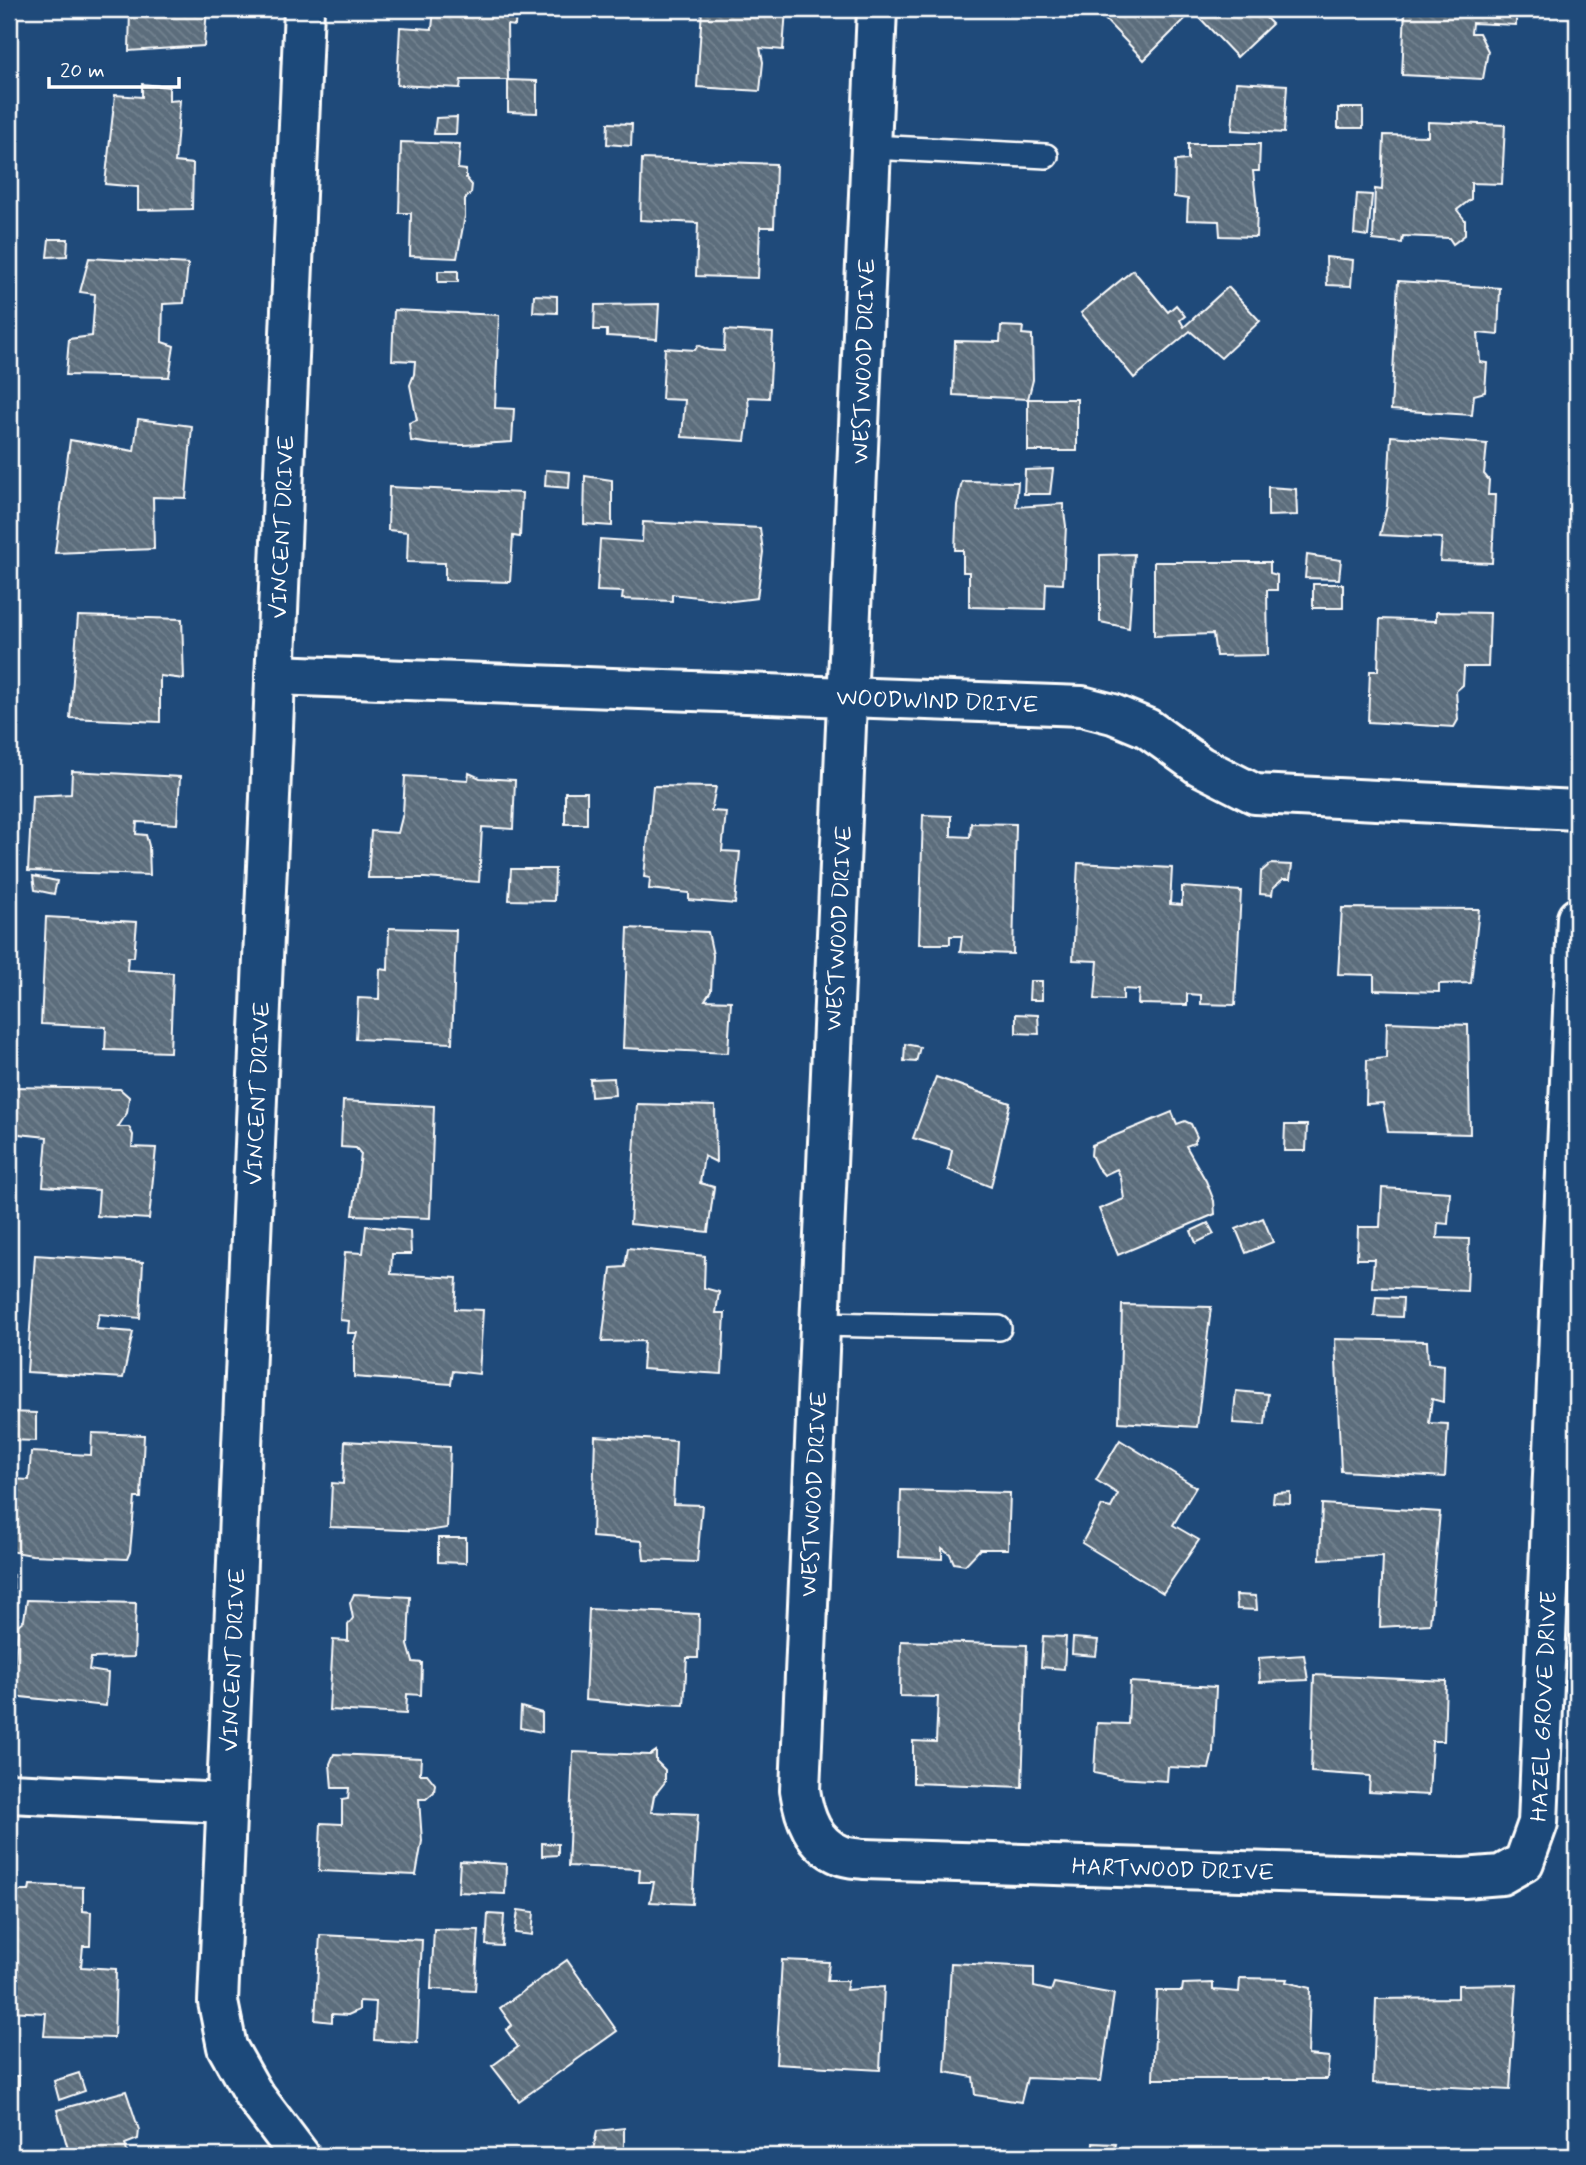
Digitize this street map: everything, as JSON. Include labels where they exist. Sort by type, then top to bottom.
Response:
[{"type":"street","name":"VINCENT DRIVE","points":[[300,2156],[254,2095],[227,2047],[218,2002],[304,9]]},
{"type":"street","name":"WESTWOOD DRIVE","points":[[821,1842],[804,1817],[800,1790],[877,9]]},
{"type":"street","name":"WOODWIND DRIVE","points":[[275,675],[1068,705],[1113,714],[1147,728],[1200,766],[1255,794],[1577,810]]},
{"type":"street","name":"HAZEL GROVE DRIVE","points":[[1524,1862],[1538,1823],[1577,918]]},
{"type":"street","points":[[9,1793],[226,1803]]},
{"type":"street","name":"HARTWOOD DRIVE","points":[[821,1842],[841,1855],[864,1859],[1450,1878],[1502,1875],[1524,1862]]},
{"type":"lane","points":[[871,148],[1046,156]]},
{"type":"lane","points":[[821,1324],[999,1328]]},
{"type":"building","points":[[130,9],[207,9],[204,46],[129,51]]},
{"type":"building","points":[[434,9],[516,9],[515,26],[507,25],[508,80],[461,80],[460,88],[397,85],[400,27],[432,29]]},
{"type":"building","points":[[702,9],[786,9],[783,50],[760,48],[763,62],[760,91],[697,87]]},
{"type":"building","points":[[1095,9],[1195,9],[1144,60]]},
{"type":"building","points":[[1205,9],[1257,9],[1272,24],[1237,57],[1198,16]]},
{"type":"building","points":[[1405,9],[1516,9],[1516,25],[1472,23],[1471,33],[1479,33],[1488,51],[1483,79],[1402,75]]},
{"type":"building","points":[[508,80],[537,81],[537,113],[508,112]]},
{"type":"building","points":[[1236,82],[1287,85],[1284,133],[1232,130]]},
{"type":"building","points":[[142,84],[169,87],[169,101],[180,100],[175,162],[193,164],[192,209],[138,210],[138,187],[105,184],[115,95],[142,97]]},
{"type":"building","points":[[1338,108],[1363,108],[1363,128],[1338,128]]},
{"type":"building","points":[[457,117],[456,134],[434,134],[436,118]]},
{"type":"building","points":[[1428,122],[1505,125],[1502,184],[1471,183],[1471,199],[1457,210],[1465,220],[1465,235],[1453,244],[1449,238],[1403,236],[1402,243],[1373,240],[1375,189],[1382,190],[1384,135],[1428,136]]},
{"type":"building","points":[[608,123],[632,124],[631,146],[607,144]]},
{"type":"building","points":[[401,142],[460,144],[458,169],[466,170],[466,178],[472,185],[471,193],[465,199],[465,216],[457,258],[410,256],[411,213],[399,213]]},
{"type":"building","points":[[1188,144],[1260,144],[1259,171],[1253,171],[1257,209],[1256,237],[1220,236],[1219,221],[1187,220],[1188,199],[1174,197],[1175,161],[1188,160]]},
{"type":"building","points":[[642,159],[776,164],[774,227],[760,227],[758,278],[696,276],[698,223],[640,220]]},
{"type":"building","points":[[1357,194],[1372,195],[1368,236],[1354,234]]},
{"type":"building","points":[[49,239],[68,239],[67,256],[47,257]]},
{"type":"building","points":[[1326,257],[1353,260],[1351,286],[1327,285]]},
{"type":"building","points":[[89,258],[188,264],[184,303],[163,304],[162,342],[174,346],[169,377],[66,375],[69,339],[92,336],[95,294],[80,292]]},
{"type":"building","points":[[1133,270],[1168,312],[1176,305],[1185,316],[1180,320],[1184,327],[1228,287],[1260,321],[1221,358],[1190,331],[1134,378],[1081,313]]},
{"type":"building","points":[[438,271],[458,271],[458,282],[438,282]]},
{"type":"building","points":[[1398,281],[1500,288],[1498,335],[1478,333],[1480,362],[1487,363],[1485,392],[1474,395],[1472,415],[1391,410]]},
{"type":"building","points":[[534,295],[557,296],[557,313],[533,312]]},
{"type":"building","points":[[659,304],[657,339],[607,336],[607,330],[594,330],[595,305]]},
{"type":"building","points":[[394,310],[499,315],[495,408],[514,409],[512,442],[464,445],[411,441],[409,423],[417,420],[410,385],[415,361],[392,360]]},
{"type":"building","points":[[1001,326],[1023,327],[1022,334],[1032,335],[1033,380],[1028,399],[953,395],[955,341],[1000,342]]},
{"type":"building","points":[[725,330],[773,333],[769,398],[748,397],[745,441],[682,437],[685,400],[662,399],[665,348],[695,350],[698,345],[709,350],[724,351]]},
{"type":"building","points":[[1028,399],[1077,399],[1077,451],[1028,451]]},
{"type":"building","points":[[138,419],[192,426],[186,498],[153,497],[154,549],[55,553],[70,440],[134,451]]},
{"type":"building","points":[[1391,436],[1487,444],[1484,474],[1489,480],[1488,495],[1495,495],[1492,563],[1440,561],[1442,538],[1380,535],[1387,506]]},
{"type":"building","points":[[1053,469],[1050,494],[1024,494],[1025,470]]},
{"type":"building","points":[[546,470],[570,472],[569,488],[545,486]]},
{"type":"building","points":[[585,476],[612,480],[612,526],[584,524]]},
{"type":"building","points":[[962,481],[1018,482],[1016,507],[1063,504],[1066,526],[1063,584],[1046,583],[1045,609],[969,607],[969,572],[963,572],[963,550],[955,550],[957,505]]},
{"type":"building","points":[[389,487],[522,493],[520,537],[513,536],[510,582],[445,580],[445,563],[407,562],[408,532],[388,530]]},
{"type":"building","points":[[1268,487],[1296,489],[1297,515],[1268,516]]},
{"type":"building","points":[[643,522],[760,528],[763,552],[757,598],[733,601],[672,594],[672,601],[622,599],[623,592],[597,591],[600,539],[642,542]]},
{"type":"building","points":[[1134,554],[1129,628],[1100,622],[1100,555]]},
{"type":"building","points":[[1307,555],[1341,560],[1339,579],[1305,578]]},
{"type":"building","points":[[1154,562],[1270,562],[1270,573],[1277,575],[1277,590],[1267,590],[1268,655],[1216,656],[1213,634],[1154,636]]},
{"type":"building","points":[[1313,584],[1343,584],[1343,608],[1313,608]]},
{"type":"building","points":[[1436,612],[1490,613],[1488,667],[1464,667],[1463,685],[1456,691],[1458,720],[1454,727],[1368,722],[1370,671],[1378,671],[1380,619],[1436,621]]},
{"type":"building","points":[[78,616],[182,619],[184,679],[160,676],[160,722],[70,718]]},
{"type":"building","points":[[72,771],[180,777],[177,824],[137,822],[136,834],[146,835],[149,846],[150,875],[28,871],[32,796],[71,794]]},
{"type":"building","points":[[469,773],[480,778],[515,780],[513,829],[482,827],[479,882],[368,878],[371,831],[398,833],[403,813],[405,776],[468,780]]},
{"type":"building","points":[[653,786],[716,787],[711,811],[726,812],[722,851],[740,852],[735,904],[689,900],[689,893],[649,889],[650,878],[644,877]]},
{"type":"building","points":[[565,792],[587,792],[587,824],[565,824]]},
{"type":"building","points":[[923,815],[951,816],[951,836],[970,837],[971,823],[1016,824],[1013,954],[960,952],[962,936],[950,936],[950,944],[919,944]]},
{"type":"building","points":[[1078,863],[1172,868],[1170,904],[1182,905],[1182,887],[1241,891],[1235,1005],[1201,1004],[1201,995],[1187,994],[1187,1005],[1138,1004],[1139,990],[1123,989],[1123,1000],[1095,999],[1098,961],[1073,960]]},
{"type":"building","points":[[1270,864],[1292,865],[1290,879],[1283,879],[1273,888],[1272,895],[1260,894],[1261,872]]},
{"type":"building","points":[[511,869],[555,869],[554,901],[509,900]]},
{"type":"building","points":[[33,876],[57,881],[54,894],[35,890]]},
{"type":"building","points":[[1342,908],[1479,909],[1471,983],[1439,984],[1439,992],[1374,990],[1374,975],[1338,974]]},
{"type":"building","points":[[46,917],[137,922],[134,957],[128,957],[127,970],[173,973],[170,1052],[105,1050],[106,1027],[41,1024]]},
{"type":"building","points":[[389,928],[456,930],[452,1043],[356,1039],[358,998],[379,999],[380,969],[388,970]]},
{"type":"building","points":[[628,928],[708,932],[713,955],[711,991],[705,1000],[731,1001],[728,1053],[623,1048]]},
{"type":"building","points":[[1030,981],[1042,981],[1042,1000],[1029,1000]]},
{"type":"building","points":[[1016,1014],[1038,1015],[1039,1034],[1016,1033]]},
{"type":"building","points":[[1387,1022],[1468,1025],[1470,1134],[1388,1132],[1383,1103],[1366,1104],[1367,1060],[1386,1058]]},
{"type":"building","points":[[905,1044],[920,1047],[916,1062],[904,1061]]},
{"type":"building","points":[[936,1077],[1010,1103],[991,1187],[948,1170],[952,1150],[913,1138]]},
{"type":"building","points":[[614,1078],[615,1095],[591,1097],[590,1079]]},
{"type":"building","points":[[13,1087],[120,1089],[129,1097],[127,1113],[118,1127],[129,1127],[133,1135],[132,1147],[156,1148],[149,1219],[97,1216],[99,1190],[43,1186],[47,1137],[10,1133]]},
{"type":"building","points":[[343,1101],[434,1106],[430,1218],[353,1215],[361,1154],[356,1148],[341,1147]]},
{"type":"building","points":[[637,1104],[715,1106],[716,1162],[704,1156],[700,1183],[714,1187],[708,1232],[630,1224]]},
{"type":"building","points":[[1172,1112],[1177,1124],[1185,1121],[1191,1124],[1197,1137],[1194,1143],[1186,1146],[1206,1181],[1214,1201],[1215,1214],[1118,1255],[1099,1209],[1124,1199],[1121,1178],[1117,1169],[1104,1175],[1091,1155],[1092,1145]]},
{"type":"building","points":[[1285,1125],[1307,1125],[1306,1151],[1284,1151]]},
{"type":"building","points":[[1382,1188],[1450,1192],[1448,1224],[1438,1223],[1437,1238],[1469,1239],[1467,1291],[1372,1287],[1374,1259],[1357,1259],[1358,1227],[1380,1227]]},
{"type":"building","points":[[1263,1218],[1273,1242],[1246,1253],[1236,1229]]},
{"type":"building","points":[[1208,1223],[1214,1234],[1196,1243],[1191,1231]]},
{"type":"building","points":[[366,1226],[410,1231],[411,1254],[392,1254],[391,1274],[457,1278],[455,1309],[483,1310],[479,1374],[453,1371],[451,1384],[354,1377],[354,1342],[357,1333],[348,1333],[349,1321],[340,1320],[345,1252],[363,1253]]},
{"type":"building","points":[[628,1248],[705,1256],[704,1288],[719,1292],[716,1313],[725,1313],[722,1374],[642,1369],[644,1341],[602,1342],[611,1268],[625,1267]]},
{"type":"building","points":[[35,1255],[143,1262],[140,1318],[99,1314],[96,1329],[133,1332],[123,1378],[27,1372]]},
{"type":"building","points":[[1376,1297],[1403,1298],[1402,1317],[1374,1316]]},
{"type":"building","points":[[1122,1305],[1211,1307],[1197,1427],[1119,1422]]},
{"type":"building","points":[[1335,1339],[1427,1341],[1428,1363],[1444,1365],[1443,1402],[1432,1399],[1429,1423],[1448,1424],[1445,1477],[1341,1471]]},
{"type":"building","points":[[1236,1391],[1268,1394],[1265,1425],[1233,1423]]},
{"type":"building","points":[[9,1412],[36,1413],[36,1441],[9,1440]]},
{"type":"building","points":[[92,1433],[144,1435],[141,1498],[135,1498],[127,1559],[32,1555],[9,1551],[13,1479],[29,1480],[31,1452],[91,1455]]},
{"type":"building","points":[[595,1436],[676,1441],[673,1504],[702,1505],[697,1562],[644,1560],[642,1541],[592,1537]]},
{"type":"building","points":[[1120,1440],[1196,1487],[1173,1525],[1199,1540],[1163,1593],[1082,1543],[1102,1506],[1111,1508],[1118,1494],[1096,1480]]},
{"type":"building","points":[[345,1441],[450,1447],[447,1528],[427,1531],[330,1527],[332,1483],[343,1484]]},
{"type":"building","points":[[901,1490],[1010,1493],[1008,1549],[980,1549],[965,1565],[954,1563],[950,1554],[942,1548],[942,1559],[899,1557]]},
{"type":"building","points":[[1290,1492],[1290,1503],[1273,1502],[1274,1493]]},
{"type":"building","points":[[1322,1504],[1440,1512],[1430,1624],[1380,1627],[1383,1556],[1320,1559]]},
{"type":"building","points":[[438,1538],[466,1538],[466,1563],[438,1562]]},
{"type":"building","points":[[13,1575],[14,1592],[9,1591],[9,1576]]},
{"type":"building","points":[[354,1594],[410,1597],[408,1645],[413,1662],[422,1663],[421,1695],[407,1694],[406,1714],[329,1710],[333,1640],[348,1641],[348,1625],[353,1618],[350,1603]]},
{"type":"building","points":[[1236,1595],[1256,1596],[1257,1610],[1237,1609]]},
{"type":"building","points":[[27,1600],[136,1603],[134,1657],[91,1658],[89,1670],[108,1673],[106,1706],[12,1696],[18,1625],[24,1620]]},
{"type":"building","points":[[589,1609],[699,1614],[698,1658],[687,1658],[684,1705],[652,1706],[585,1700]]},
{"type":"building","points":[[1043,1636],[1066,1637],[1064,1669],[1041,1667]]},
{"type":"building","points":[[1073,1638],[1098,1640],[1096,1656],[1072,1654]]},
{"type":"building","points":[[901,1641],[1027,1645],[1022,1787],[913,1783],[913,1741],[936,1742],[938,1697],[900,1696]]},
{"type":"building","points":[[1304,1655],[1308,1680],[1260,1682],[1259,1658]]},
{"type":"building","points":[[1314,1675],[1446,1681],[1444,1741],[1432,1741],[1429,1795],[1369,1792],[1370,1776],[1311,1772]]},
{"type":"building","points":[[1130,1682],[1216,1687],[1213,1752],[1209,1769],[1168,1767],[1167,1781],[1118,1778],[1094,1773],[1097,1723],[1128,1724]]},
{"type":"building","points":[[521,1707],[542,1713],[542,1732],[520,1728]]},
{"type":"building","points":[[656,1751],[656,1761],[665,1770],[665,1782],[654,1796],[651,1812],[698,1814],[692,1904],[650,1902],[654,1882],[639,1882],[640,1869],[568,1866],[573,1752],[650,1755]]},
{"type":"building","points":[[334,1754],[421,1758],[420,1774],[427,1774],[435,1784],[434,1792],[426,1799],[419,1799],[422,1841],[416,1875],[319,1871],[321,1823],[342,1824],[342,1800],[348,1799],[349,1788],[332,1788],[330,1764]]},
{"type":"building","points":[[542,1843],[558,1844],[558,1855],[542,1856]]},
{"type":"building","points":[[460,1861],[506,1864],[505,1894],[458,1892]]},
{"type":"building","points":[[30,1885],[83,1887],[83,1911],[91,1912],[90,1946],[83,1946],[81,1967],[116,1969],[114,2038],[44,2036],[46,2013],[9,2011],[9,1891],[29,1891]]},
{"type":"building","points":[[518,1910],[534,1912],[532,1935],[515,1933]]},
{"type":"building","points":[[488,1914],[504,1915],[502,1946],[486,1945]]},
{"type":"building","points":[[434,1929],[479,1930],[475,1991],[431,1989]]},
{"type":"building","points":[[320,1935],[422,1940],[417,2043],[374,2040],[376,2002],[359,2001],[359,2010],[348,2015],[332,2014],[332,2022],[315,2020]]},
{"type":"building","points":[[567,1960],[617,2031],[519,2101],[492,2066],[518,2047],[506,2030],[512,2025],[500,2008]]},
{"type":"building","points":[[782,1960],[829,1962],[827,1981],[848,1981],[846,1990],[884,1987],[880,2070],[776,2064]]},
{"type":"building","points":[[951,1963],[1034,1967],[1034,1987],[1051,1991],[1054,1983],[1114,1994],[1101,2081],[1027,2078],[1021,2102],[975,2095],[973,2077],[945,2072]]},
{"type":"building","points":[[1240,1978],[1287,1979],[1286,1982],[1310,1988],[1308,2055],[1329,2057],[1327,2079],[1153,2079],[1157,1991],[1182,1991],[1183,1984],[1213,1983],[1213,1990],[1239,1992]]},
{"type":"building","points":[[1517,1984],[1510,2090],[1373,2083],[1376,1999],[1458,1998],[1458,1985]]},
{"type":"building","points":[[79,2073],[85,2091],[59,2100],[54,2081]]},
{"type":"building","points":[[9,2076],[19,2076],[19,2088],[9,2089]]},
{"type":"building","points":[[126,2091],[139,2130],[138,2139],[125,2144],[128,2156],[70,2156],[57,2110]]},
{"type":"building","points":[[624,2128],[624,2150],[593,2150],[597,2131]]},
{"type":"building","points":[[1093,2143],[1116,2144],[1113,2156],[1092,2156]]},
{"type":"building","points":[[508,2152],[557,2153],[557,2156],[507,2156]]}]
